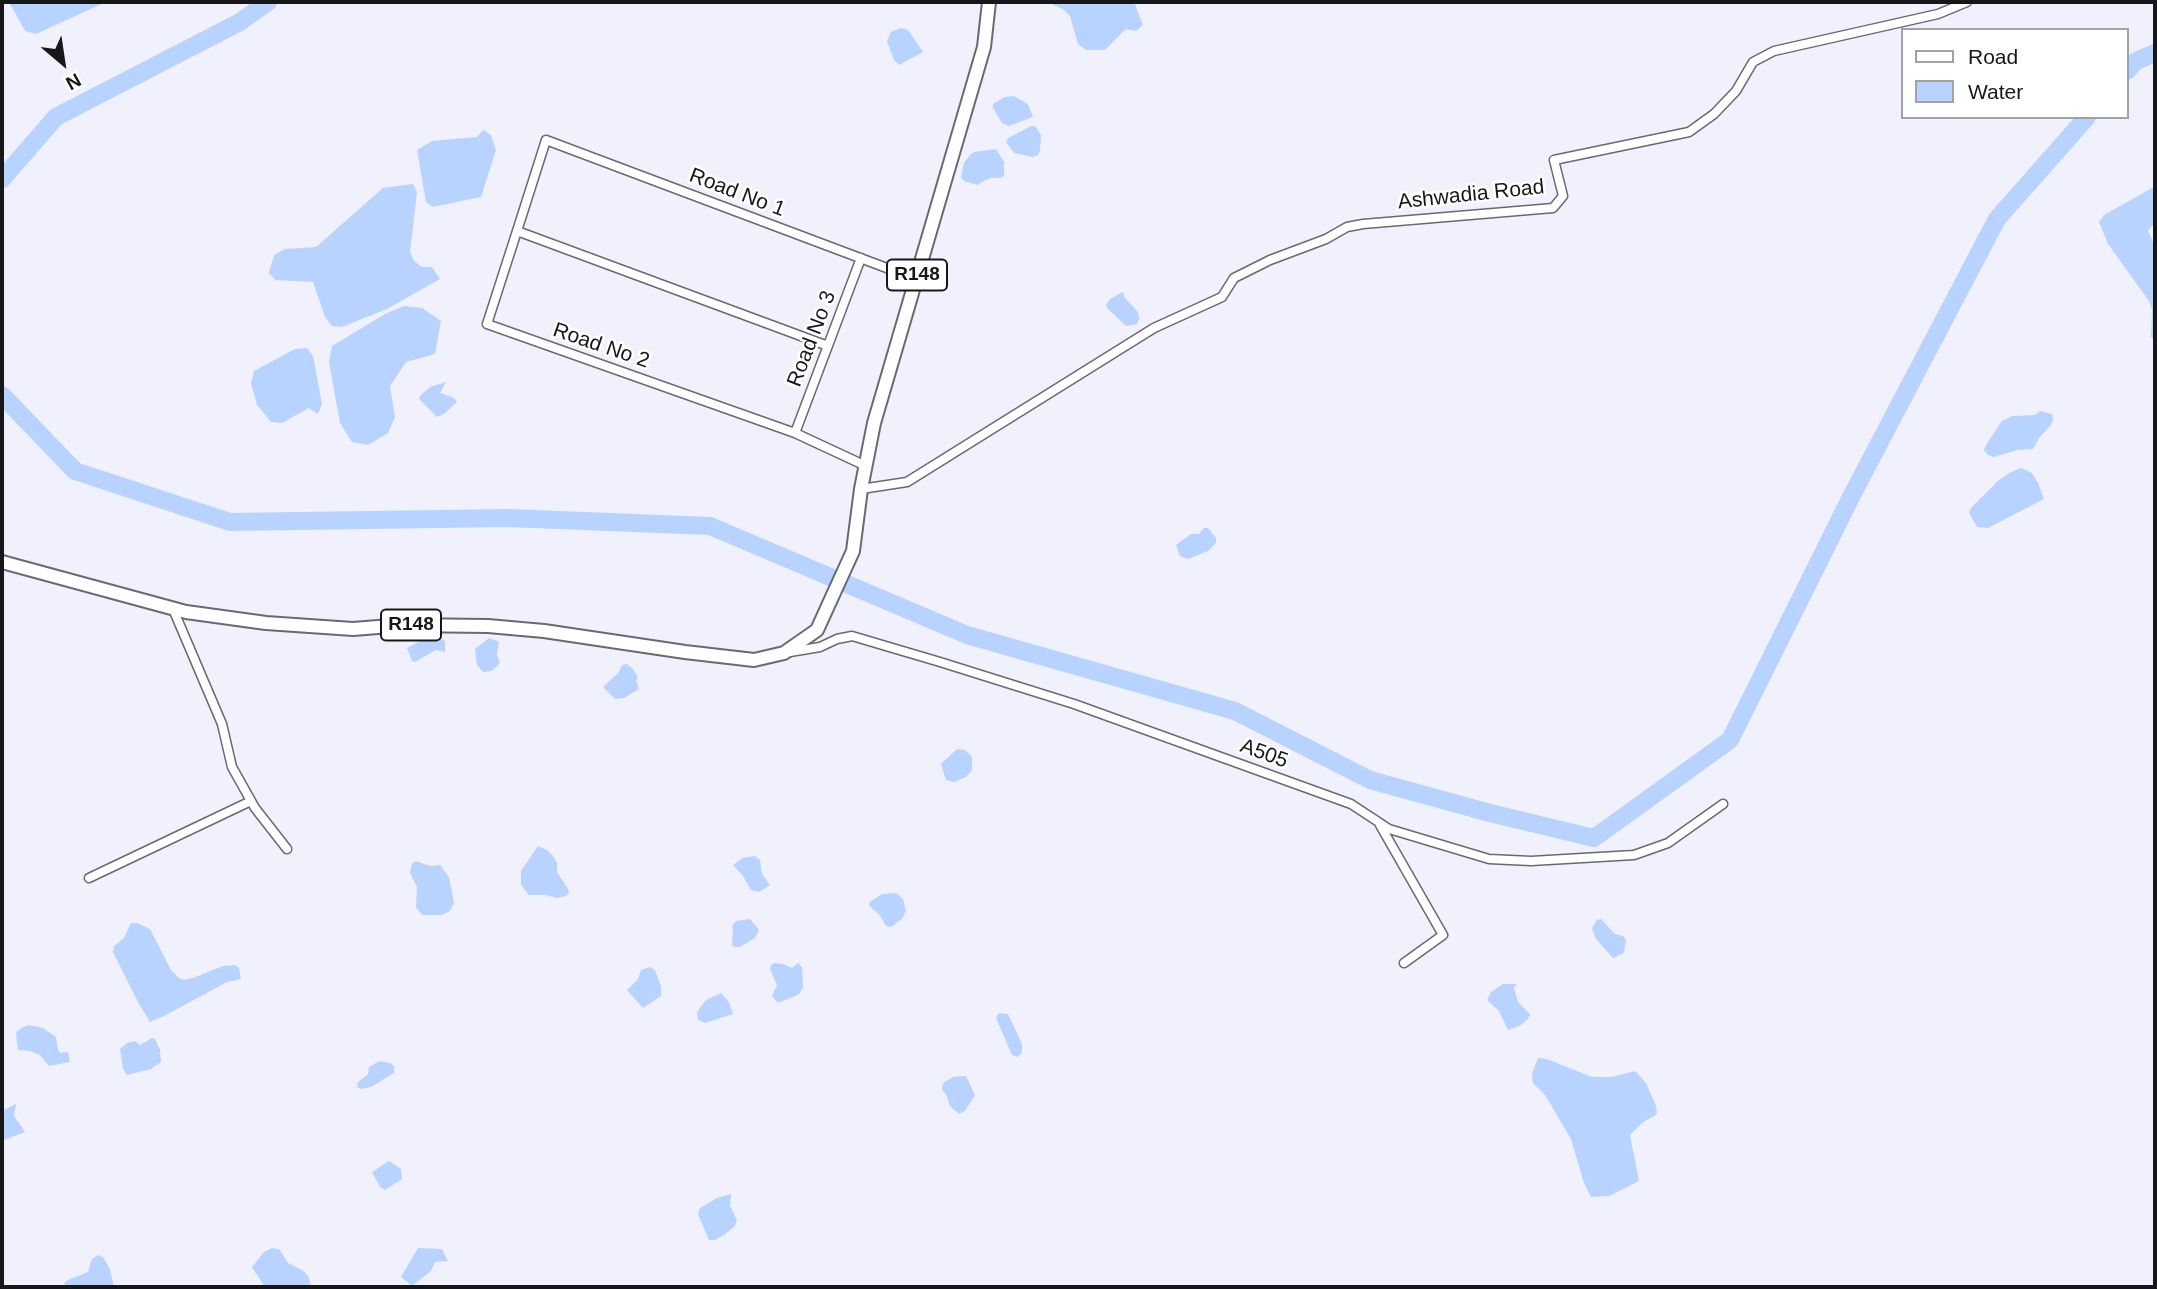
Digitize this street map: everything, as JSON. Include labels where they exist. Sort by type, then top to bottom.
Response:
[{"type":"main road","name":"R148","points":[[2,562],[173,609],[266,624],[353,629],[403,625],[488,626],[544,631],[754,660],[784,653],[817,630],[853,551],[874,422],[985,47],[989,2]]},
{"type":"street","name":"Ashwadia Road","points":[[861,489],[907,482],[1154,328],[1222,297],[1234,278],[1270,260],[1326,239],[1348,227],[1363,224],[1553,208],[1563,196],[1554,160],[1689,132],[1714,114],[1736,91],[1753,62],[1774,51],[1937,15],[1967,2]]},
{"type":"street","name":"Road No 1","points":[[517,231],[545,140],[916,279]]},
{"type":"street","points":[[517,231],[828,346]]},
{"type":"street","name":"Road No 2","points":[[517,231],[487,324],[795,433]]},
{"type":"street","name":"Road No 3","points":[[795,433],[861,258]]},
{"type":"street","points":[[795,433],[866,466]]},
{"type":"street","points":[[173,609],[222,724],[232,767],[251,801],[287,849]]},
{"type":"street","name":"A505","points":[[784,653],[820,647],[852,636],[1074,704],[1352,804],[1389,829],[1489,859],[1531,861],[1634,855],[1668,843],[1723,804]]},
{"type":"street","points":[[89,878],[251,801]]},
{"type":"street","points":[[1378,822],[1443,935],[1404,963]]},
{"type":"water","points":[[9,2],[106,2],[36,34],[25,31]]},
{"type":"water","points":[[1046,2],[1134,2],[1143,25],[1136,31],[1126,29],[1105,50],[1086,50],[1078,44],[1070,16],[1063,9]]},
{"type":"water","points":[[901,28],[908,30],[923,52],[899,65],[894,60],[887,41],[891,32]]},
{"type":"water","points":[[1014,96],[1028,104],[1033,117],[1009,126],[1002,123],[993,104],[1005,97]]},
{"type":"water","points":[[1035,126],[1041,135],[1038,155],[1033,157],[1014,153],[1006,142],[1008,138]]},
{"type":"water","points":[[483,130],[491,135],[496,150],[481,197],[433,207],[426,202],[417,150],[432,141],[477,137]]},
{"type":"water","points":[[996,149],[1004,162],[1004,176],[990,178],[977,185],[964,181],[961,177],[964,163],[970,155]]},
{"type":"water","points":[[413,184],[417,192],[410,252],[414,261],[422,267],[432,267],[440,279],[387,309],[342,327],[332,326],[325,317],[313,282],[275,280],[269,273],[274,255],[285,249],[316,247],[383,188]]},
{"type":"water","points":[[2152,188],[2155,189],[2155,222],[2148,231],[2155,246],[2155,342],[2151,337],[2152,310],[2149,301],[2108,244],[2099,222],[2104,215]]},
{"type":"water","points":[[1123,292],[1138,312],[1137,324],[1126,326],[1107,308],[1110,299]]},
{"type":"water","points":[[404,306],[422,308],[441,321],[435,354],[406,362],[390,386],[395,417],[388,433],[368,445],[352,442],[340,423],[329,362],[332,346],[385,314]]},
{"type":"water","points":[[307,348],[313,356],[322,404],[318,414],[309,408],[282,423],[271,422],[257,405],[251,383],[254,371],[295,349]]},
{"type":"water","points":[[446,382],[440,393],[454,398],[457,402],[437,417],[419,399],[430,387]]},
{"type":"water","points":[[2040,411],[2052,414],[2053,419],[2033,449],[2017,450],[1994,457],[1984,450],[2002,421],[2012,416],[2035,415]]},
{"type":"water","points":[[2021,468],[2032,473],[2044,499],[1988,528],[1977,527],[1969,513],[1971,508],[1998,481]]},
{"type":"water","points":[[1204,528],[1208,528],[1216,538],[1216,543],[1208,551],[1188,559],[1180,556],[1176,545],[1191,534],[1199,534]]},
{"type":"water","points":[[438,637],[445,641],[445,652],[436,650],[415,662],[412,661],[407,648],[422,640],[433,641]]},
{"type":"water","points":[[489,638],[499,642],[497,655],[500,663],[492,671],[483,672],[477,665],[475,649]]},
{"type":"water","points":[[627,664],[638,677],[636,681],[639,689],[624,698],[615,699],[603,687],[618,673],[622,665]]},
{"type":"water","points":[[957,749],[965,750],[972,757],[972,770],[966,777],[954,782],[946,780],[941,764]]},
{"type":"water","points":[[538,846],[547,850],[557,863],[557,872],[568,889],[566,896],[558,898],[529,895],[521,885],[521,871]]},
{"type":"water","points":[[755,856],[760,860],[762,874],[770,885],[759,892],[751,890],[733,865],[743,858]]},
{"type":"water","points":[[416,861],[430,866],[440,865],[449,877],[454,903],[450,911],[442,915],[422,915],[416,907],[417,887],[410,873],[412,864]]},
{"type":"water","points":[[896,893],[903,899],[906,911],[902,919],[891,927],[886,926],[879,914],[869,906],[870,902],[882,894]]},
{"type":"water","points":[[750,919],[759,930],[755,938],[740,947],[734,947],[732,926],[736,921]]},
{"type":"water","points":[[1601,919],[1615,934],[1626,940],[1624,953],[1613,958],[1596,939],[1592,928],[1597,920]]},
{"type":"water","points":[[131,923],[150,929],[171,970],[179,978],[193,978],[223,966],[235,965],[239,968],[241,979],[227,982],[150,1022],[113,952],[114,946],[124,938]]},
{"type":"water","points":[[774,963],[792,968],[798,963],[802,967],[803,988],[798,995],[778,1003],[772,996],[777,985],[770,969]]},
{"type":"water","points":[[650,967],[655,970],[661,986],[661,996],[643,1008],[627,990],[638,979],[641,970]]},
{"type":"water","points":[[1503,984],[1517,984],[1514,988],[1518,1002],[1530,1014],[1521,1025],[1508,1030],[1499,1011],[1487,1000],[1491,992]]},
{"type":"water","points":[[721,993],[729,1002],[733,1014],[705,1023],[698,1020],[697,1012],[706,1000]]},
{"type":"water","points":[[999,1013],[1008,1014],[1022,1044],[1022,1052],[1018,1057],[1012,1055],[996,1018]]},
{"type":"water","points":[[29,1025],[43,1028],[56,1037],[58,1050],[60,1053],[68,1052],[70,1062],[49,1066],[40,1055],[18,1050],[16,1033]]},
{"type":"water","points":[[152,1038],[160,1050],[161,1062],[151,1069],[127,1075],[123,1069],[120,1049],[127,1043],[135,1041],[140,1045]]},
{"type":"water","points":[[1538,1058],[1592,1077],[1611,1077],[1635,1071],[1646,1083],[1657,1114],[1642,1123],[1630,1135],[1639,1181],[1609,1196],[1591,1197],[1571,1139],[1545,1095],[1533,1083],[1532,1074]]},
{"type":"water","points":[[380,1061],[394,1066],[394,1073],[371,1087],[357,1087],[358,1082],[368,1074],[369,1067]]},
{"type":"water","points":[[966,1076],[975,1095],[965,1111],[959,1114],[950,1106],[942,1090],[943,1083],[953,1077]]},
{"type":"water","points":[[16,1104],[14,1116],[25,1132],[2,1141],[2,1111]]},
{"type":"water","points":[[389,1161],[401,1169],[402,1179],[385,1190],[380,1187],[372,1172]]},
{"type":"water","points":[[731,1194],[730,1205],[737,1221],[724,1235],[709,1240],[698,1214],[700,1208],[717,1198]]},
{"type":"water","points":[[272,1248],[279,1249],[288,1263],[304,1271],[311,1287],[265,1287],[252,1267],[264,1252]]},
{"type":"water","points":[[418,1248],[442,1249],[448,1261],[435,1262],[431,1271],[412,1286],[401,1277]]},
{"type":"water","points":[[98,1255],[103,1257],[110,1269],[114,1287],[66,1287],[64,1283],[88,1272],[92,1259]]},
{"type":"waterway","points":[[2,179],[56,117],[240,22],[268,2]]},
{"type":"waterway","points":[[2129,69],[2136,61],[2155,53]]},
{"type":"waterway","points":[[2,395],[75,471],[230,522],[508,518],[710,526],[967,635],[1235,711],[1370,780],[1594,838],[1730,740],[1852,495],[1997,219],[2085,119]]}]
